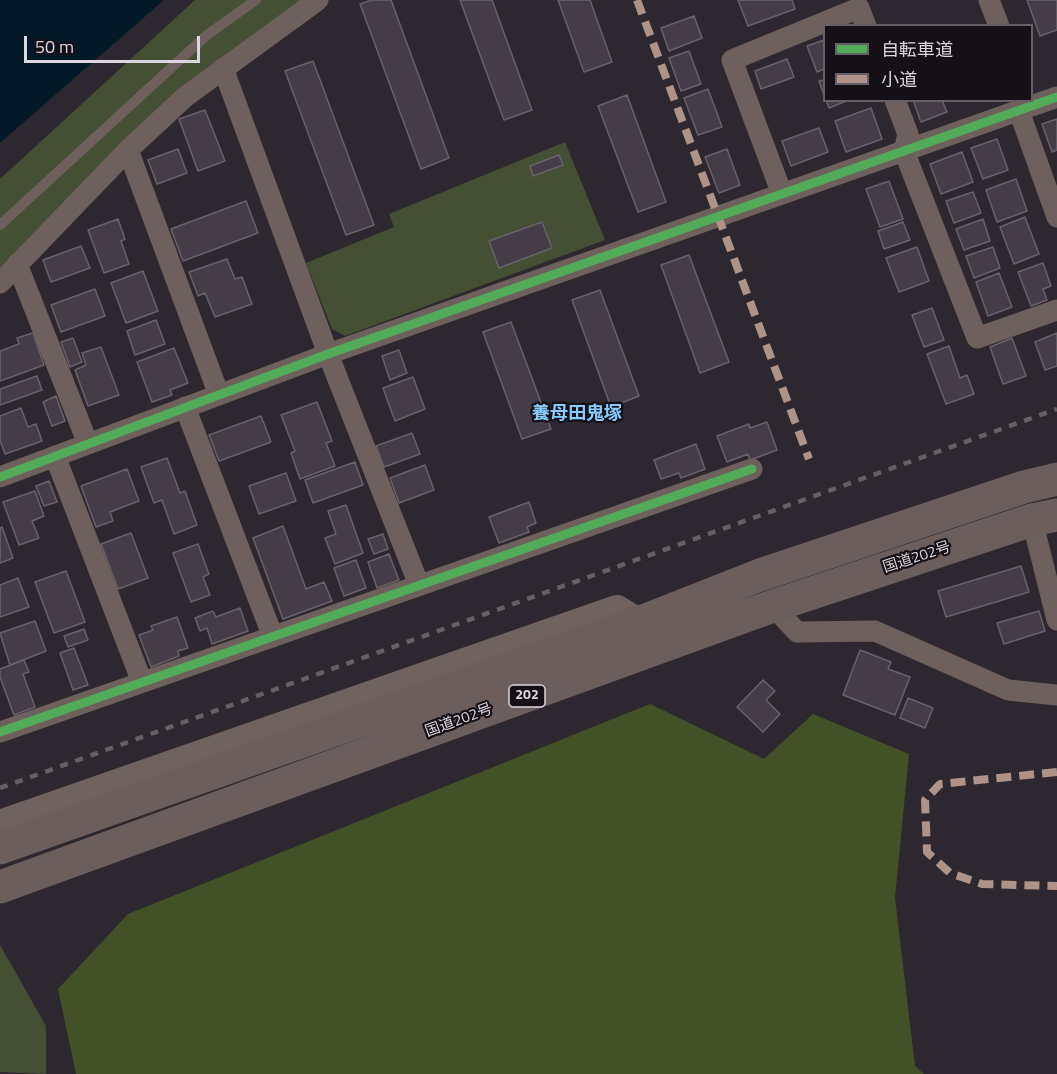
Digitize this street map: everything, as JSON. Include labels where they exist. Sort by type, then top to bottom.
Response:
[{"type":"highway","name":"202","points":[[3,832],[638,623],[760,575],[1024,487],[1057,479]]},
{"type":"highway","name":"国道202号","points":[[0,887],[773,606],[1045,517]]},
{"type":"street","points":[[0,284],[128,150],[185,97],[318,0]]},
{"type":"street","points":[[989,0],[998,24]]},
{"type":"street","points":[[782,194],[732,60],[859,8],[865,24]]},
{"type":"street","points":[[223,68],[328,354],[419,585]]},
{"type":"street","points":[[0,477],[328,354],[904,151],[1021,106],[1057,98]]},
{"type":"street","points":[[896,102],[908,134],[904,151],[977,338],[1057,310]]},
{"type":"street","points":[[1021,106],[1057,217]]},
{"type":"street","points":[[128,150],[219,395]]},
{"type":"street","points":[[17,264],[88,444]]},
{"type":"street","points":[[185,408],[273,637]]},
{"type":"street","points":[[55,456],[142,682]]},
{"type":"street","points":[[2,726],[142,682],[752,469]]},
{"type":"street","points":[[1045,517],[1057,620]]},
{"type":"street","points":[[773,606],[797,632],[875,632],[1008,690],[1057,695]]},
{"type":"lane","points":[[0,225],[207,35],[256,0]]},
{"type":"green space","points":[[195,0],[303,0],[127,140],[0,269],[0,179]]},
{"type":"green space","points":[[565,142],[605,240],[345,336],[332,329],[306,263],[394,227],[389,214]]},
{"type":"green space","points":[[650,704],[764,759],[813,714],[909,754],[895,898],[915,1066],[924,1074],[76,1074],[58,989],[128,914]]},
{"type":"green space","points":[[0,945],[46,1026],[46,1074],[0,1072]]},
{"type":"water","points":[[0,0],[164,0],[0,143]]},
{"type":"building","points":[[372,0],[391,0],[449,158],[421,169],[360,4]]},
{"type":"building","points":[[460,0],[492,0],[532,110],[504,120]]},
{"type":"building","points":[[558,0],[590,0],[612,62],[584,72]]},
{"type":"building","points":[[738,0],[792,0],[795,9],[748,26]]},
{"type":"building","points":[[1027,0],[1057,0],[1057,30],[1040,36]]},
{"type":"building","points":[[694,16],[702,38],[669,51],[661,28]]},
{"type":"building","points":[[823,40],[823,69],[817,72],[807,46]]},
{"type":"building","points":[[689,51],[701,84],[681,91],[669,58]]},
{"type":"building","points":[[787,59],[794,77],[761,89],[755,71]]},
{"type":"building","points":[[313,61],[374,225],[346,235],[285,71]]},
{"type":"building","points":[[823,80],[823,92],[819,81]]},
{"type":"building","points":[[708,89],[722,127],[698,135],[684,98]]},
{"type":"building","points":[[627,95],[666,202],[638,212],[598,106]]},
{"type":"building","points":[[827,102],[844,102],[829,108]]},
{"type":"building","points":[[914,102],[943,102],[947,112],[921,122]]},
{"type":"building","points":[[871,108],[882,139],[846,152],[835,121]]},
{"type":"building","points":[[205,110],[225,161],[198,171],[179,119]]},
{"type":"building","points":[[1057,119],[1057,150],[1052,152],[1042,124]]},
{"type":"building","points":[[819,128],[828,152],[791,166],[782,141]]},
{"type":"building","points":[[997,139],[1008,170],[983,179],[971,148]]},
{"type":"building","points":[[178,149],[187,173],[157,184],[148,160]]},
{"type":"building","points":[[727,149],[740,185],[719,193],[705,157]]},
{"type":"building","points":[[962,152],[973,182],[941,194],[930,164]]},
{"type":"building","points":[[559,155],[563,165],[533,176],[530,166]]},
{"type":"building","points":[[1016,179],[1027,211],[997,222],[986,190]]},
{"type":"building","points":[[889,181],[903,219],[880,227],[866,189]]},
{"type":"building","points":[[973,192],[981,213],[954,223],[946,201]]},
{"type":"building","points":[[246,201],[258,233],[183,261],[171,229]]},
{"type":"building","points":[[1025,217],[1039,254],[1014,264],[1000,227]]},
{"type":"building","points":[[118,219],[125,239],[121,241],[129,264],[104,273],[88,230]]},
{"type":"building","points":[[983,219],[990,241],[964,250],[956,229]]},
{"type":"building","points":[[542,222],[552,248],[499,268],[489,241]]},
{"type":"building","points":[[903,222],[910,240],[884,249],[878,231]]},
{"type":"building","points":[[81,246],[90,268],[51,282],[43,260]]},
{"type":"building","points":[[917,247],[929,281],[899,292],[886,258]]},
{"type":"building","points":[[993,247],[1000,268],[974,278],[966,256]]},
{"type":"building","points":[[689,255],[729,362],[700,373],[661,265]]},
{"type":"building","points":[[227,259],[235,279],[242,277],[252,304],[215,317],[205,293],[198,296],[189,272]]},
{"type":"building","points":[[1043,263],[1051,286],[1043,289],[1047,300],[1031,306],[1018,272]]},
{"type":"building","points":[[143,271],[158,311],[126,323],[111,283]]},
{"type":"building","points":[[999,273],[1012,307],[988,316],[976,282]]},
{"type":"building","points":[[95,289],[105,316],[61,332],[51,305]]},
{"type":"building","points":[[600,290],[639,396],[611,407],[572,300]]},
{"type":"building","points":[[932,308],[944,340],[924,347],[912,315]]},
{"type":"building","points":[[156,320],[165,344],[135,355],[127,331]]},
{"type":"building","points":[[511,322],[551,429],[522,439],[483,332]]},
{"type":"building","points":[[33,333],[44,365],[0,381],[0,351],[19,344],[17,338]]},
{"type":"building","points":[[1057,333],[1057,366],[1045,370],[1035,342]]},
{"type":"building","points":[[73,338],[82,362],[70,367],[61,342]]},
{"type":"building","points":[[1012,338],[1026,376],[1003,384],[990,347]]},
{"type":"building","points":[[949,346],[960,378],[967,375],[974,394],[946,404],[927,354]]},
{"type":"building","points":[[101,347],[119,395],[88,406],[75,370],[86,365],[82,353]]},
{"type":"building","points":[[174,348],[188,383],[170,390],[172,395],[152,402],[137,362]]},
{"type":"building","points":[[399,350],[407,373],[390,380],[382,356]]},
{"type":"building","points":[[37,376],[42,390],[0,405],[0,389]]},
{"type":"building","points":[[413,377],[425,409],[395,421],[383,388]]},
{"type":"building","points":[[56,396],[65,421],[52,426],[43,402]]},
{"type":"building","points":[[317,402],[332,441],[326,443],[335,466],[300,479],[291,453],[295,451],[281,415]]},
{"type":"building","points":[[21,408],[28,427],[36,424],[42,441],[5,454],[0,440],[0,416]]},
{"type":"building","points":[[261,416],[271,442],[219,461],[209,435]]},
{"type":"building","points":[[767,422],[777,450],[750,460],[748,454],[727,462],[717,436],[749,424],[750,428]]},
{"type":"building","points":[[412,433],[420,454],[384,467],[376,446]]},
{"type":"building","points":[[696,444],[705,469],[681,478],[679,473],[661,479],[654,460]]},
{"type":"building","points":[[167,458],[180,493],[185,491],[197,525],[174,534],[162,500],[154,503],[141,467]]},
{"type":"building","points":[[355,462],[363,485],[313,503],[305,480]]},
{"type":"building","points":[[425,465],[434,490],[399,503],[390,478]]},
{"type":"building","points":[[127,469],[139,501],[110,512],[113,521],[96,527],[81,486]]},
{"type":"building","points":[[286,473],[296,501],[259,514],[249,486]]},
{"type":"building","points":[[49,481],[57,502],[44,506],[36,486]]},
{"type":"building","points":[[35,491],[44,516],[32,521],[39,538],[19,545],[3,502]]},
{"type":"building","points":[[529,502],[536,523],[527,527],[529,532],[499,543],[489,517]]},
{"type":"building","points":[[346,505],[363,553],[335,564],[325,538],[336,534],[328,511]]},
{"type":"building","points":[[283,526],[306,589],[324,582],[332,601],[283,619],[253,538]]},
{"type":"building","points":[[2,527],[13,558],[0,563],[0,528]]},
{"type":"building","points":[[131,533],[148,578],[118,589],[101,544]]},
{"type":"building","points":[[383,534],[388,549],[374,554],[368,539]]},
{"type":"building","points":[[198,544],[209,574],[203,577],[210,595],[191,602],[173,553]]},
{"type":"building","points":[[389,554],[399,580],[377,588],[368,562]]},
{"type":"building","points":[[356,560],[366,588],[344,596],[334,568]]},
{"type":"building","points":[[1021,566],[1029,592],[946,617],[938,591]]},
{"type":"building","points":[[66,571],[85,622],[54,633],[35,582]]},
{"type":"building","points":[[18,578],[29,607],[0,617],[0,585]]},
{"type":"building","points":[[240,608],[248,631],[212,644],[207,628],[200,631],[195,618],[213,611],[216,617]]},
{"type":"building","points":[[1039,611],[1045,631],[1004,644],[997,623]]},
{"type":"building","points":[[177,617],[188,648],[178,651],[179,656],[151,667],[139,635],[153,630],[151,626]]},
{"type":"building","points":[[35,621],[46,651],[10,665],[0,633]]},
{"type":"building","points":[[84,629],[88,640],[68,647],[64,636]]},
{"type":"building","points":[[74,648],[88,685],[73,690],[60,653]]},
{"type":"building","points":[[860,650],[891,662],[888,669],[910,677],[895,715],[843,695]]},
{"type":"building","points":[[24,660],[29,672],[23,674],[35,707],[14,715],[0,677],[0,669]]},
{"type":"building","points":[[763,680],[775,691],[766,700],[780,714],[763,732],[737,707]]},
{"type":"building","points":[[908,698],[933,708],[925,728],[900,718]]},
{"type":"railway","points":[[0,788],[1057,409]]},
{"type":"marked path","points":[[637,0],[809,459]]},
{"type":"marked path","points":[[1057,772],[940,784],[925,800],[927,852],[950,873],[982,884],[1057,886]]},
{"type":"cycle path","points":[[0,477],[328,354],[1057,97]]},
{"type":"cycle path","points":[[0,732],[752,469]]},
{"type":"district","name":"養母田鬼塚","points":[[577,415]]}]
